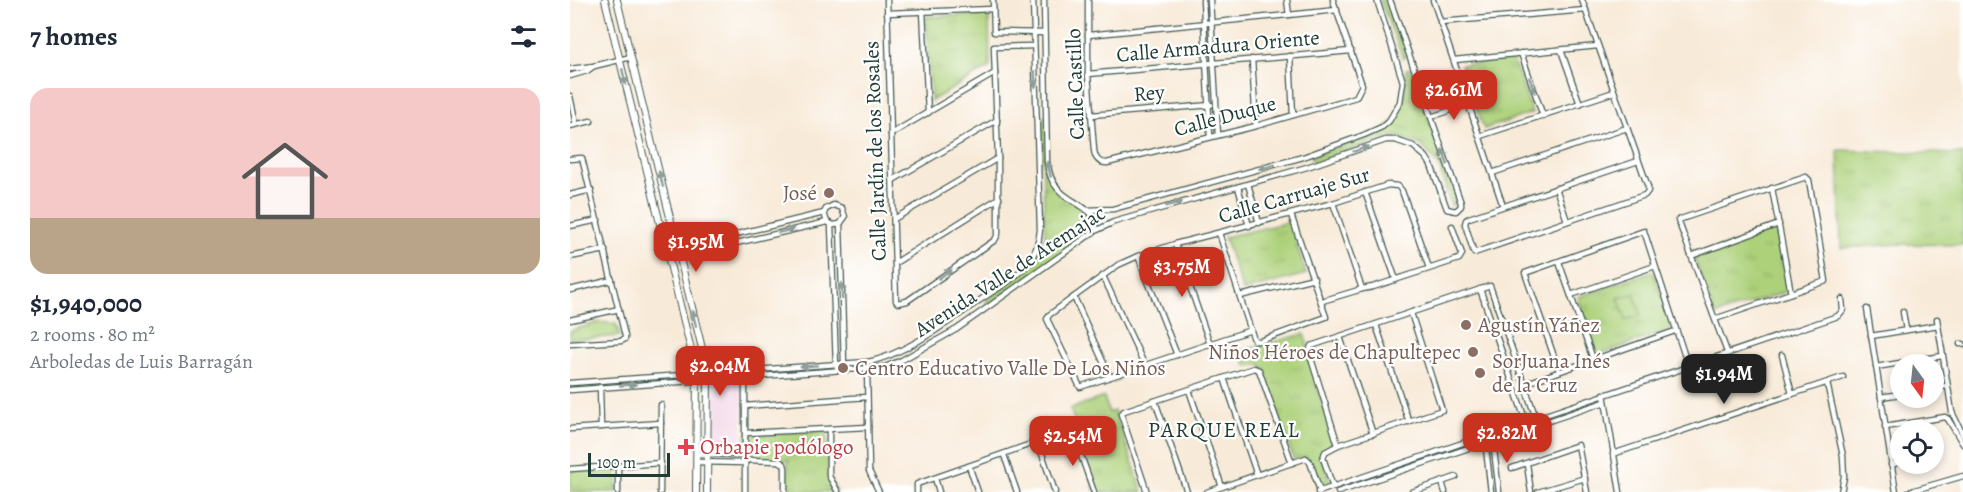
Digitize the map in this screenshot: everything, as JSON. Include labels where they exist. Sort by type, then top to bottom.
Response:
[{"type":"street","points":[[605,0],[697,377],[696,492]]},
{"type":"street","points":[[617,0],[708,376],[707,492]]},
{"type":"street","name":"Calle Jardín de los Rosales","points":[[887,0],[897,303],[907,301],[994,240],[999,228],[999,198]]},
{"type":"street","points":[[993,0],[994,32],[1044,33]]},
{"type":"street","points":[[1033,0],[1036,115],[1046,115]]},
{"type":"street","points":[[1044,0],[1047,161],[1050,176],[1067,198],[1087,210],[1095,218],[1097,224],[1095,231]]},
{"type":"street","name":"Calle Castillo","points":[[1088,0],[1088,74],[1091,114],[1095,157],[1102,163]]},
{"type":"street","points":[[1203,0],[1210,137]]},
{"type":"street","points":[[1210,0],[1218,135]]},
{"type":"street","points":[[1287,0],[1289,15]]},
{"type":"street","points":[[1333,0],[1351,51]]},
{"type":"street","points":[[1377,0],[1399,66],[1412,62]]},
{"type":"street","points":[[1390,0],[1431,117],[1469,104]]},
{"type":"street","points":[[1433,0],[1503,206]]},
{"type":"street","points":[[1582,0],[1648,187],[1648,191],[1645,195],[1474,253],[1466,228],[1466,220],[1638,160]]},
{"type":"street","points":[[887,13],[993,9]]},
{"type":"street","points":[[1088,35],[1337,10]]},
{"type":"street","points":[[1440,22],[1586,10]]},
{"type":"street","points":[[923,11],[928,113]]},
{"type":"street","points":[[1021,33],[1021,46]]},
{"type":"street","points":[[895,263],[999,198],[994,47],[1034,46]]},
{"type":"street","points":[[1454,60],[1598,46]]},
{"type":"street","points":[[1561,50],[1580,104]]},
{"type":"street","name":"Calle Armadura Oriente","points":[[1088,74],[1351,51]]},
{"type":"street","name":"Calle Duque","points":[[1102,163],[1256,126],[1356,97],[1362,85],[1351,51]]},
{"type":"street","points":[[1521,54],[1543,116]]},
{"type":"street","points":[[1290,56],[1293,115]]},
{"type":"street","points":[[570,69],[631,57]]},
{"type":"street","points":[[1252,59],[1256,126]]},
{"type":"street","points":[[570,76],[587,71],[594,66]]},
{"type":"street","name":"Avenida Valle de Atemajac","points":[[1087,210],[1106,211],[1303,157],[1374,131],[1389,121],[1396,111],[1403,91],[1399,66]]},
{"type":"street","points":[[891,134],[995,72]]},
{"type":"street","points":[[1427,105],[1465,93]]},
{"type":"street","points":[[1480,136],[1614,93]]},
{"type":"street","points":[[570,96],[576,124]]},
{"type":"street","points":[[1438,102],[1441,114]]},
{"type":"street","name":"Rey","points":[[1091,114],[1216,105]]},
{"type":"street","name":"Avenida Valle de Atemajac","points":[[570,390],[882,360],[951,320],[1011,279],[1027,265],[1039,243],[1036,115]]},
{"type":"street","name":"Avenida Valle de Atemajac","points":[[708,376],[745,377],[885,368],[957,329],[1095,231],[1114,222],[1308,167],[1386,140],[1405,143],[1420,150],[1426,156],[1447,209],[1456,211],[1461,203],[1431,117]]},
{"type":"street","points":[[893,180],[997,120]]},
{"type":"street","points":[[570,126],[591,121]]},
{"type":"street","points":[[1492,173],[1627,128]]},
{"type":"street","points":[[1303,157],[1308,167]]},
{"type":"street","points":[[570,159],[582,158],[625,339],[570,344]]},
{"type":"street","points":[[894,219],[998,158]]},
{"type":"street","points":[[1715,319],[1826,281],[1809,180],[1806,177],[1678,220],[1727,352]]},
{"type":"street","points":[[1248,184],[1259,223]]},
{"type":"street","name":"Calle Carruaje Sur","points":[[1110,377],[1083,387],[1077,385],[1048,324],[1049,315],[1118,265],[1138,256],[1175,244],[1291,215],[1388,185],[1398,186],[1402,191],[1429,268]]},
{"type":"street","points":[[1238,187],[1248,226]]},
{"type":"street","points":[[1556,188],[1567,221]]},
{"type":"street","points":[[1772,188],[1791,293]]},
{"type":"street","points":[[570,195],[591,190]]},
{"type":"street","points":[[1365,192],[1396,280]]},
{"type":"street","points":[[1242,203],[1253,200]]},
{"type":"street","points":[[1136,202],[1139,214]]},
{"type":"street","points":[[1333,203],[1362,289]]},
{"type":"street","points":[[666,251],[824,213],[826,209],[834,205],[843,208],[845,217],[840,224],[844,371]]},
{"type":"street","points":[[824,213],[829,223],[836,371]]},
{"type":"street","points":[[1219,233],[1255,341],[1260,341],[1326,317],[1291,215]]},
{"type":"street","points":[[570,226],[598,220]]},
{"type":"street","points":[[668,259],[829,223],[840,224]]},
{"type":"street","points":[[1691,256],[1779,224]]},
{"type":"street","points":[[1322,301],[1396,280],[1461,257],[1452,226]]},
{"type":"street","points":[[1559,371],[1525,273],[1644,231],[1688,366]]},
{"type":"street","points":[[1175,244],[1210,344]]},
{"type":"street","points":[[570,257],[605,250]]},
{"type":"street","points":[[1138,256],[1177,355]]},
{"type":"street","points":[[1559,262],[1593,359]]},
{"type":"street","points":[[1571,295],[1655,266]]},
{"type":"street","points":[[1103,276],[1145,366]]},
{"type":"street","points":[[1240,296],[1314,278]]},
{"type":"street","points":[[570,290],[612,280]]},
{"type":"street","points":[[1338,445],[1309,349],[1311,346],[1490,286],[1538,424]]},
{"type":"street","points":[[1480,289],[1528,427]]},
{"type":"street","points":[[1074,297],[1110,377],[1251,330]]},
{"type":"street","points":[[1207,492],[1306,458],[1319,492],[1838,316],[1843,310],[1842,299]]},
{"type":"street","points":[[979,301],[985,310]]},
{"type":"street","points":[[570,320],[619,309]]},
{"type":"street","points":[[1867,309],[1890,452]]},
{"type":"street","points":[[1903,312],[1906,330]]},
{"type":"street","points":[[1333,487],[1323,454],[1338,445],[1442,410],[1411,313]]},
{"type":"street","points":[[1871,336],[1937,322],[1942,354]]},
{"type":"street","points":[[1376,325],[1408,422]]},
{"type":"street","points":[[1524,384],[1675,331]]},
{"type":"street","points":[[1340,337],[1373,434]]},
{"type":"street","points":[[901,349],[906,358]]},
{"type":"street","points":[[1782,355],[1792,394]]},
{"type":"street","points":[[867,362],[869,471],[879,492]]},
{"type":"street","points":[[1876,367],[1890,365]]},
{"type":"street","points":[[1147,492],[1121,414],[1124,411],[1257,368],[1292,463]]},
{"type":"street","points":[[1944,368],[1950,417],[1963,444]]},
{"type":"street","name":"Avenida Valle de Atemajac","points":[[570,383],[697,377]]},
{"type":"street","points":[[745,377],[745,492]]},
{"type":"street","points":[[1224,378],[1257,475]]},
{"type":"street","points":[[1613,453],[1843,378]]},
{"type":"street","points":[[1827,383],[1843,456],[1844,477],[1840,492]]},
{"type":"street","points":[[600,387],[601,427]]},
{"type":"street","points":[[1189,390],[1222,487]]},
{"type":"street","points":[[1604,394],[1620,492]]},
{"type":"street","points":[[1881,397],[1890,396]]},
{"type":"street","points":[[745,406],[867,397]]},
{"type":"street","points":[[1155,401],[1186,492]]},
{"type":"street","points":[[1338,492],[1352,490],[1360,484],[1605,402]]},
{"type":"street","points":[[660,492],[661,405]]},
{"type":"street","points":[[1886,427],[1950,417]]},
{"type":"street","points":[[1950,417],[1963,435]]},
{"type":"street","points":[[570,429],[661,423]]},
{"type":"street","points":[[745,433],[868,427]]},
{"type":"street","points":[[829,429],[829,476],[838,492]]},
{"type":"street","points":[[917,492],[917,484],[1068,431],[1074,436],[1094,492]]},
{"type":"street","points":[[1492,432],[1499,492]]},
{"type":"street","points":[[1484,435],[1491,492]]},
{"type":"street","points":[[1038,442],[1055,492]]},
{"type":"street","points":[[1512,468],[1578,446],[1587,492]]},
{"type":"street","points":[[1004,454],[1017,492]]},
{"type":"street","points":[[697,458],[779,461],[784,464],[785,468],[785,492]]},
{"type":"street","points":[[570,469],[661,463]]},
{"type":"street","points":[[1527,464],[1532,492]]},
{"type":"street","points":[[618,466],[618,492]]},
{"type":"street","points":[[969,466],[978,492]]},
{"type":"street","points":[[1893,474],[1896,492]]},
{"type":"street","points":[[1908,492],[1963,476]]},
{"type":"street","points":[[1412,492],[1456,477]]},
{"type":"street","points":[[935,478],[939,492]]},
{"type":"street","points":[[1538,492],[1585,478]]},
{"type":"street","points":[[1442,482],[1445,492]]},
{"type":"street","points":[[1360,484],[1363,492]]},
{"type":"shaded area","points":[[742,381],[742,442],[713,442],[712,382]]},
{"type":"green space","points":[[1380,0],[1388,0],[1407,55],[1403,58]]},
{"type":"green space","points":[[989,14],[990,67],[931,101],[926,17]]},
{"type":"green space","points":[[1513,60],[1532,113],[1484,129],[1461,65]]},
{"type":"green space","points":[[1410,68],[1458,202],[1451,206],[1439,165],[1421,145],[1396,136],[1381,139],[1314,163],[1311,157],[1382,132],[1395,119],[1404,103],[1406,69]]},
{"type":"green space","points":[[1041,117],[1045,117],[1047,162],[1051,180],[1096,224],[1094,231],[989,305],[986,301],[1035,261],[1045,236]]},
{"type":"green space","points":[[1838,150],[1963,154],[1963,245],[1900,244],[1841,248]]},
{"type":"green space","points":[[1290,222],[1306,274],[1243,291],[1224,237]]},
{"type":"green space","points":[[1776,229],[1788,291],[1715,315],[1694,257]]},
{"type":"green space","points":[[1653,271],[1672,325],[1670,330],[1597,355],[1578,297]]},
{"type":"green space","points":[[1634,294],[1641,315],[1626,320],[1618,298]]},
{"type":"green space","points":[[599,322],[616,324],[620,336],[570,340],[570,331]]},
{"type":"green space","points":[[1304,334],[1308,346],[1306,349],[1334,443],[1324,449],[1321,454],[1331,485],[1321,489],[1306,457],[1294,460],[1261,364],[1247,366],[1240,351]]},
{"type":"green space","points":[[1104,397],[1109,413],[1114,411],[1143,492],[1095,492],[1070,409]]},
{"type":"green space","points":[[827,430],[828,476],[837,492],[787,492],[788,460],[746,457],[746,435]]},
{"type":"green space","points":[[617,468],[617,492],[570,492],[570,471]]},
{"type":"place","name":"José","points":[[829,193]]},
{"type":"place","name":"Agustín Yáñez","points":[[1466,325]]},
{"type":"place","name":"Niños Héroes de Chapultepec","points":[[1473,352]]},
{"type":"place","name":"Centro Educativo Valle De Los Niños","points":[[843,368]]},
{"type":"place","name":"SorJuana Inés de la Cruz","points":[[1480,373]]},
{"type":"place","name":"Orbapie podólogo","points":[[686,447]]},
{"type":"district","name":"PARQUE REAL","points":[[1224,430]]}]
